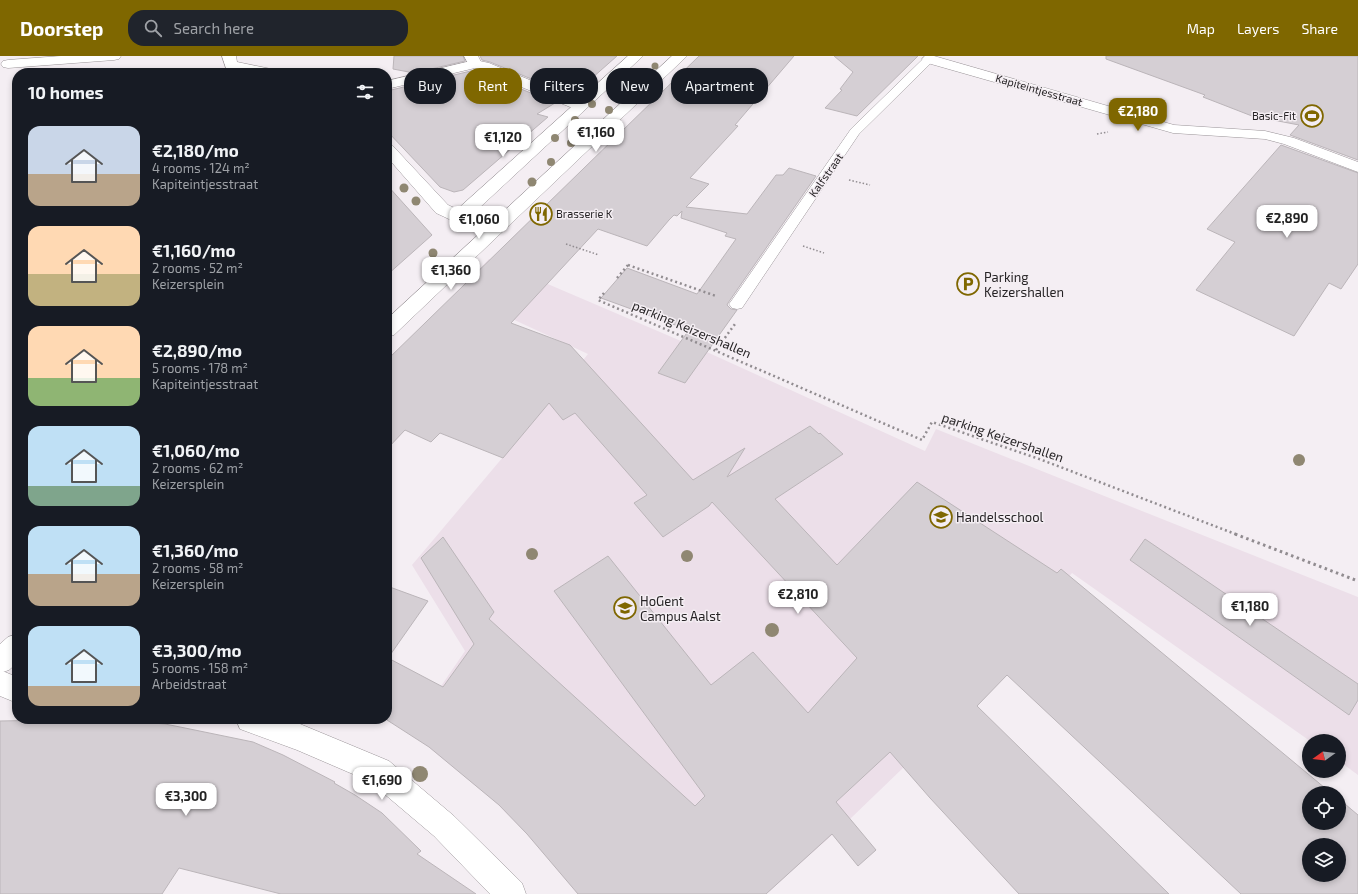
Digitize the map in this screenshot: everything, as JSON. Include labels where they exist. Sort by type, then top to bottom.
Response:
[{"type":"street","points":[[0,75],[12,60],[114,56]]},
{"type":"street","points":[[229,56],[231,65],[246,68]]},
{"type":"street","points":[[472,222],[467,210],[636,56]]},
{"type":"street","points":[[392,325],[680,56]]},
{"type":"street","name":"Kapiteintjesstraat","points":[[929,59],[1173,129],[1265,135],[1289,141],[1358,167]]},
{"type":"street","points":[[392,84],[473,60],[580,106]]},
{"type":"street","points":[[392,154],[442,209],[472,222],[494,229]]},
{"type":"street","points":[[0,661],[12,650]]},
{"type":"street","points":[[0,683],[12,688]]},
{"type":"street","points":[[264,724],[300,737],[379,772],[444,826],[511,894]]},
{"type":"lane","name":"Kalfstraat","points":[[738,304],[855,132],[929,59]]},
{"type":"path","points":[[566,244],[599,255]]},
{"type":"path","points":[[617,278],[627,265],[738,304]]},
{"type":"path","name":"parking Keizershallen","points":[[604,293],[598,300],[922,440],[932,422],[1042,460],[1358,580]]},
{"type":"shaded area","points":[[489,259],[709,353],[925,451],[936,429],[1358,597],[1358,775],[1346,766],[1346,734],[1302,734],[1302,735],[1072,573],[904,767],[850,819],[766,894],[578,894],[527,834],[499,805],[429,747],[409,733],[465,651],[412,565],[588,354],[456,293]]},
{"type":"building","points":[[394,56],[463,56],[465,61],[435,68],[404,68],[404,71],[393,69]]},
{"type":"building","points":[[480,56],[617,56],[598,73],[598,68],[530,68],[530,78],[522,75],[522,68],[505,68],[482,60]]},
{"type":"building","points":[[699,56],[794,56],[768,86],[768,68],[687,68]]},
{"type":"building","points":[[834,56],[918,56],[857,116],[825,108],[842,90],[840,89],[853,72]]},
{"type":"building","points":[[1106,56],[1358,56],[1358,160],[1290,135],[1299,125],[1252,116],[1203,97],[1205,95],[1106,59]]},
{"type":"building","points":[[464,73],[464,104],[522,104],[522,89],[530,93],[530,104],[553,104],[537,114],[548,117],[463,190],[454,192],[440,187],[392,136],[392,90],[404,87],[404,104],[456,104],[456,75]]},
{"type":"building","points":[[671,83],[671,104],[753,104],[735,125],[738,126],[690,178],[709,184],[686,207],[747,214],[776,175],[783,175],[789,168],[816,176],[728,303],[727,305],[731,309],[737,310],[685,383],[658,373],[689,330],[601,298],[627,268],[697,294],[736,239],[725,236],[727,233],[681,218],[682,211],[677,216],[674,215],[669,220],[647,246],[598,229],[511,323],[570,345],[693,480],[745,448],[727,477],[810,426],[819,434],[820,433],[843,454],[775,499],[837,565],[917,482],[1057,573],[1061,569],[1302,769],[1302,778],[1313,778],[1323,786],[1302,786],[1302,830],[1346,830],[1346,805],[1358,815],[1358,894],[1241,894],[1007,675],[977,706],[1169,894],[1019,894],[930,798],[890,752],[836,802],[876,850],[858,866],[832,834],[766,894],[578,894],[527,834],[499,805],[429,747],[392,723],[392,660],[443,687],[474,644],[421,558],[443,537],[494,612],[489,619],[695,806],[705,796],[554,591],[608,556],[711,685],[753,652],[808,713],[857,658],[712,502],[709,506],[663,537],[634,503],[647,495],[575,413],[563,420],[549,403],[503,458],[440,433],[431,442],[405,430],[392,444],[392,355],[650,104],[663,104],[663,91]]},
{"type":"building","points":[[1281,145],[1358,173],[1358,264],[1341,289],[1329,283],[1294,336],[1196,290],[1235,242],[1207,229]]},
{"type":"building","points":[[392,191],[432,235],[392,271]]},
{"type":"building","points":[[1145,539],[1358,684],[1358,700],[1349,715],[1130,560]]},
{"type":"building","points":[[392,588],[428,601],[392,652]]},
{"type":"building","points":[[0,721],[12,721],[12,724],[165,724],[253,742],[283,755],[335,782],[334,783],[382,813],[421,851],[417,854],[476,894],[281,894],[179,868],[162,894],[0,894]]},
{"type":"place","name":"Basic-Fit","points":[[1312,116]]},
{"type":"place","name":"Brasserie K","points":[[541,214]]},
{"type":"place","name":"Parking Keizershallen","points":[[968,284]]},
{"type":"place","name":"Handelsschool","points":[[941,517]]},
{"type":"place","name":"HoGent Campus Aalst","points":[[625,608]]}]
